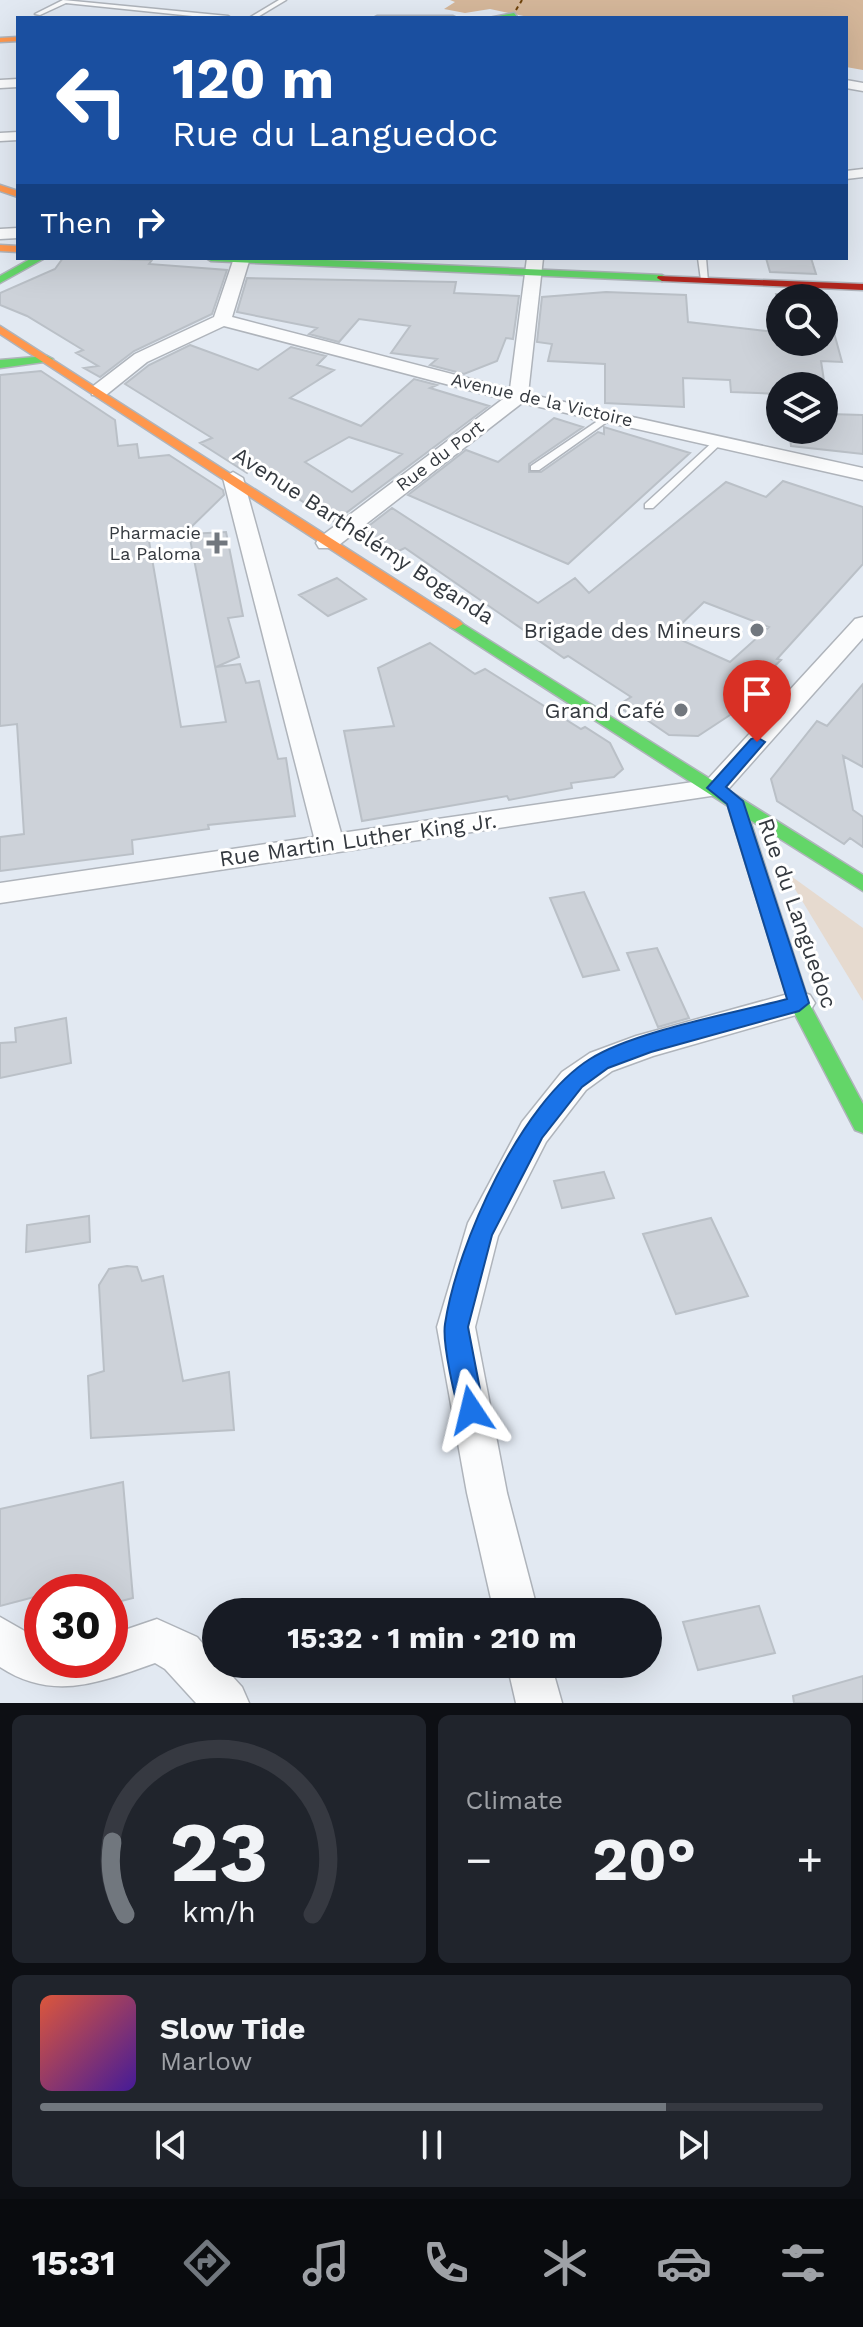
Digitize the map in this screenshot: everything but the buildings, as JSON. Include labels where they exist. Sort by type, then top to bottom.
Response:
[{"type":"main road","points":[[507,16],[514,15]]},
{"type":"main road","points":[[0,280],[36,260]]},
{"type":"main road","points":[[284,260],[534,266],[705,280],[863,287]]},
{"type":"main road","name":"Avenue Barthélémy Boganda","points":[[0,329],[233,478],[327,543],[863,884]]},
{"type":"main road","points":[[0,364],[47,359]]},
{"type":"main road","name":"Rue du Languedoc","points":[[725,794],[799,1003],[863,1124]]},
{"type":"street","points":[[99,391],[141,358],[222,320],[242,260]]},
{"type":"street","points":[[518,397],[534,266]]},
{"type":"street","name":"Avenue de la Victoire","points":[[222,320],[518,397],[863,474]]},
{"type":"street","name":"Rue du Port","points":[[327,543],[518,397]]},
{"type":"street","points":[[233,478],[329,842]]},
{"type":"street","points":[[725,794],[862,627]]},
{"type":"street","name":"Rue Martin Luther King Jr.","points":[[0,893],[329,842],[725,794]]},
{"type":"street","points":[[513,1598],[487,1493],[456,1327],[481,1234],[534,1132],[574,1081],[601,1062],[647,1045],[799,1003]]},
{"type":"street","points":[[0,1639],[24,1656]]},
{"type":"street","points":[[128,1651],[157,1641],[181,1653],[226,1703]]},
{"type":"street","points":[[533,1678],[539,1703]]},
{"type":"lane","points":[[255,16],[283,0]]},
{"type":"lane","points":[[38,14],[67,1],[209,16]]},
{"type":"lane","points":[[702,260],[705,280]]},
{"type":"lane","points":[[535,468],[608,417]]},
{"type":"lane","points":[[649,506],[719,441]]},
{"type":"shaded area","points":[[450,0],[863,0],[863,70],[848,67],[848,16],[523,16],[490,9],[465,13],[444,9],[455,2]]},
{"type":"shaded area","points":[[784,871],[863,928],[863,1001]]},
{"type":"ferry route","points":[[516,10],[522,0]]},
{"type":"traffic: fast","points":[[507,16],[514,15]]},
{"type":"traffic: fast","points":[[0,280],[36,260]]},
{"type":"traffic: fast","points":[[256,260],[662,278]]},
{"type":"traffic: fast","points":[[0,364],[47,359]]},
{"type":"traffic: fast","points":[[455,624],[863,884]]},
{"type":"traffic: fast","points":[[735,801],[799,1003],[863,1124]]},
{"type":"traffic: slow","points":[[0,40],[16,39]]},
{"type":"traffic: slow","points":[[0,188],[16,193]]},
{"type":"traffic: slow","points":[[0,248],[16,249]]},
{"type":"traffic: slow","points":[[0,329],[455,624]]},
{"type":"traffic: jam","points":[[662,278],[863,287]]},
{"type":"place","name":"Pharmacie La Paloma","points":[[217,543]]},
{"type":"place","name":"Brigade des Mineurs","points":[[757,630]]},
{"type":"place","name":"Grand Café","points":[[681,710]]},
{"type":"route","points":[[471,1410],[456,1327],[481,1234],[534,1132],[574,1081],[601,1062],[647,1045],[799,1003],[735,801],[715,788],[757,742]]}]
